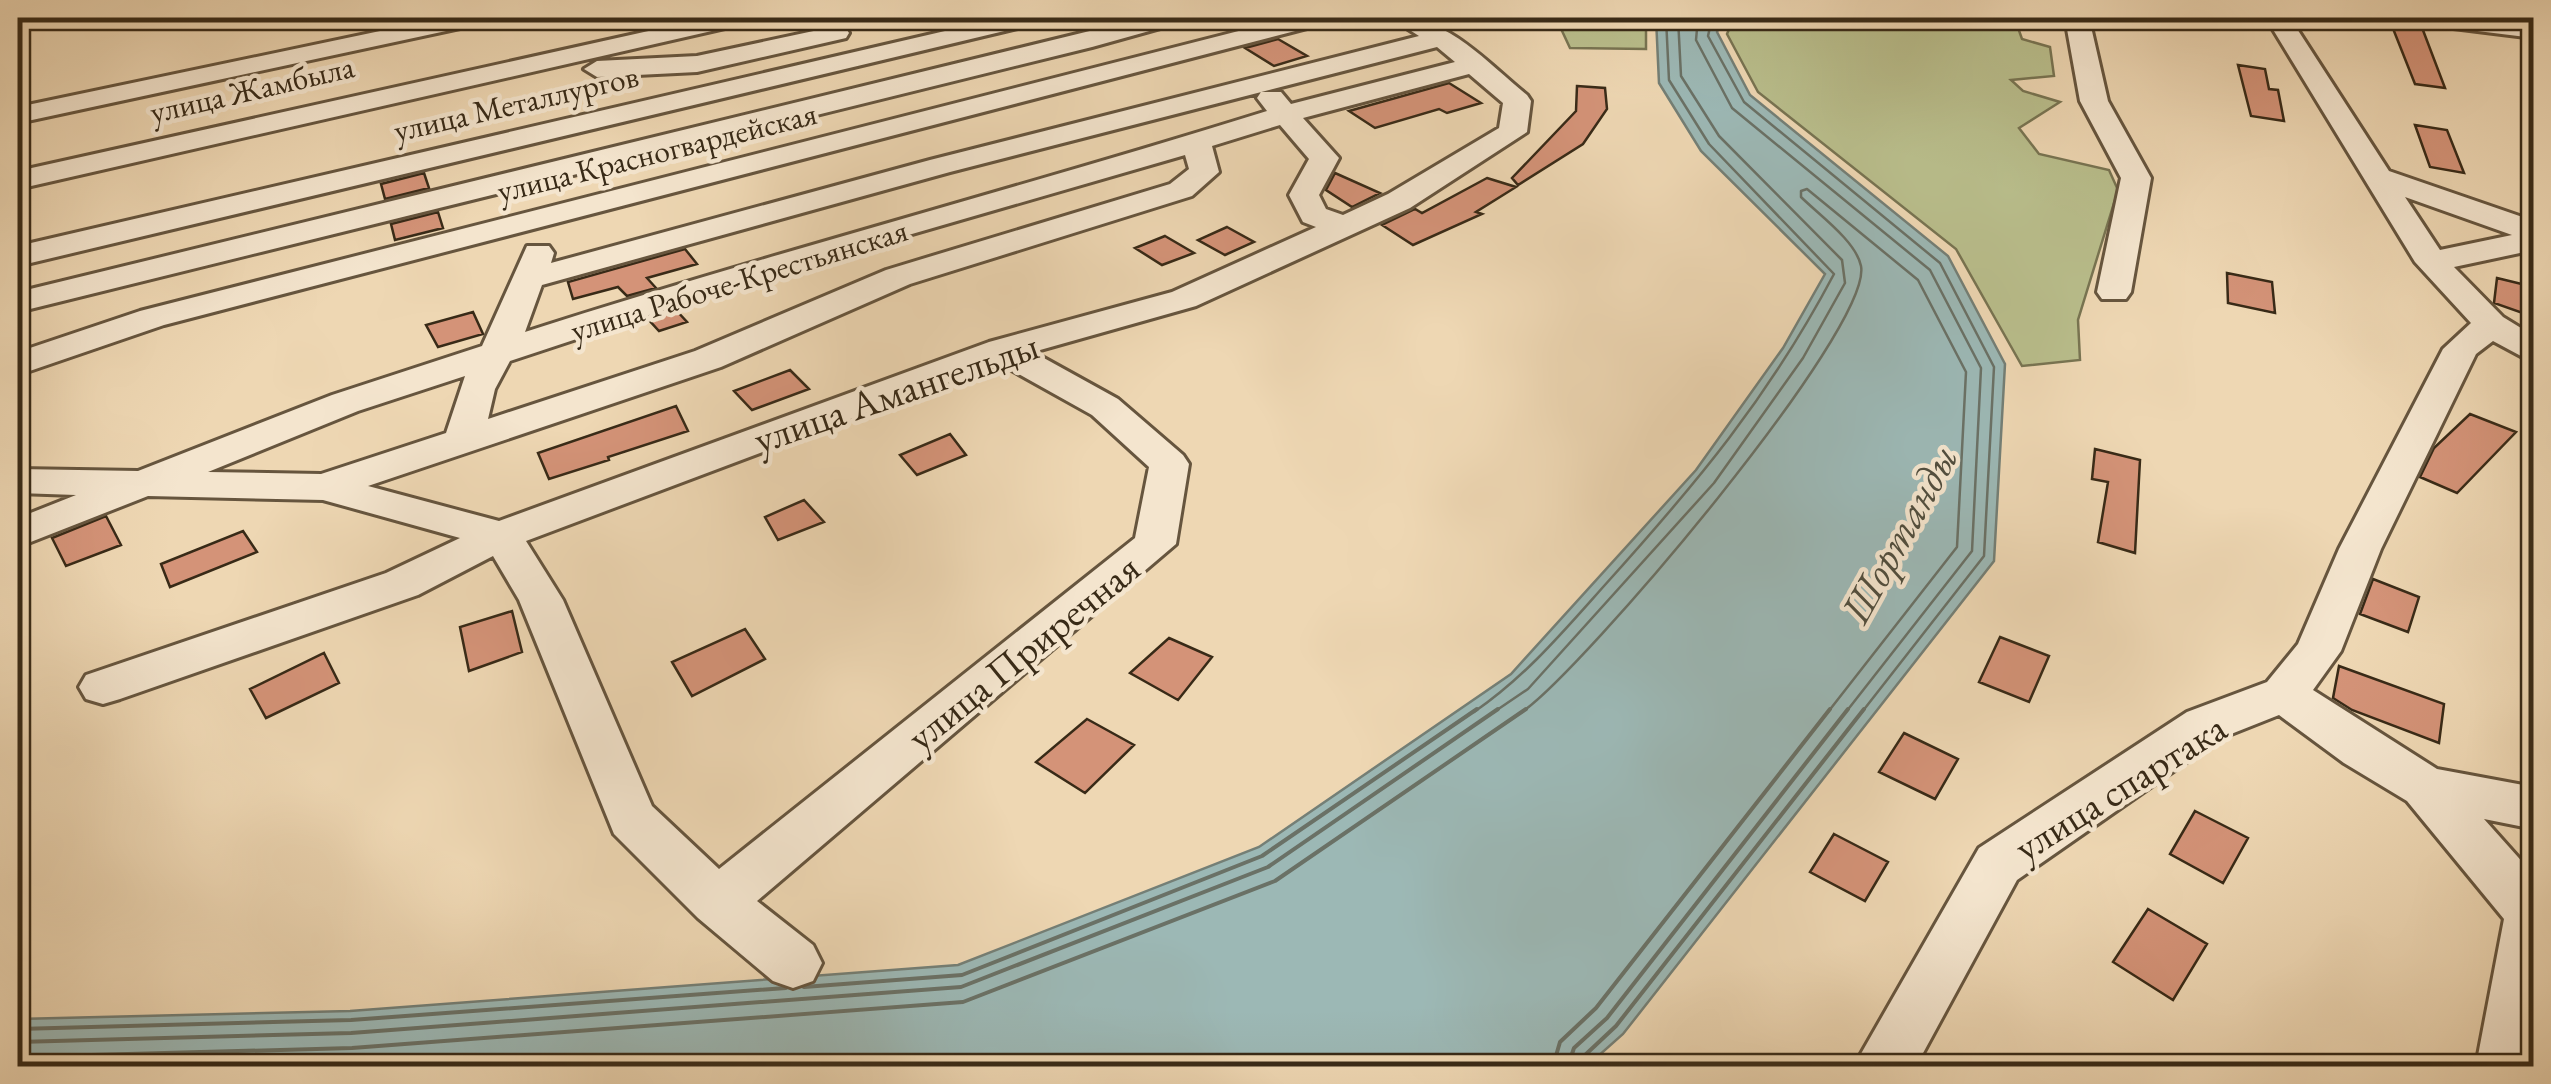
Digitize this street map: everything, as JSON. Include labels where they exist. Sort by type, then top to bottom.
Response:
[{"type":"street","points":[[18,114],[474,18]]},
{"type":"street","name":"улица Металлургов","points":[[18,256],[1030,18]]},
{"type":"street","points":[[18,302],[1168,18]]},
{"type":"street","points":[[1196,18],[1324,158],[1304,195],[1314,215],[1346,228]]},
{"type":"street","name":"улица Красногвардейская","points":[[18,364],[152,318],[1317,18]]},
{"type":"street","name":"улица Амангельды","points":[[103,686],[402,584],[501,535],[1002,350],[1184,300],[1346,228],[1513,132],[1517,100],[1442,38],[1403,18]]},
{"type":"street","points":[[2077,18],[2094,100],[2136,178],[2114,292]]},
{"type":"street","points":[[2278,18],[2431,262],[2491,324],[2534,352]]},
{"type":"street","points":[[2429,18],[2482,21],[2534,31]]},
{"type":"street","points":[[464,441],[476,389],[495,355],[544,236],[600,171],[682,116],[698,86],[696,45],[726,20]]},
{"type":"street","name":"улица Жамбыла","points":[[18,180],[726,20]]},
{"type":"street","points":[[369,98],[605,68],[697,64],[868,26]]},
{"type":"street","points":[[528,279],[1258,83],[1442,38]]},
{"type":"street","name":"улица Рабоче-Крестьянская","points":[[18,533],[344,403],[755,270],[1286,114],[1473,65]]},
{"type":"street","points":[[324,488],[708,360],[898,277],[1181,190],[1204,172],[1196,142]]},
{"type":"street","points":[[2378,177],[2534,232]]},
{"type":"street","points":[[2431,262],[2534,240]]},
{"type":"street","points":[[2491,324],[2461,349],[2360,548],[2318,651],[2284,694],[2362,750],[2425,787],[2533,909],[2506,1066]]},
{"type":"street","name":"улица Приречная","points":[[717,902],[1156,544],[1169,464],[1105,407],[1002,350]]},
{"type":"street","points":[[18,481],[324,488],[501,535],[541,600],[632,819],[717,902],[794,963]]},
{"type":"street","name":"улица спартака","points":[[1884,1066],[1998,864],[2204,725],[2284,694]]},
{"type":"street","points":[[2425,787],[2534,808]]},
{"type":"green space","points":[[1556,18],[1646,18],[1646,49],[1570,48]]},
{"type":"green space","points":[[1734,18],[2051,18],[2017,25],[2022,39],[2050,47],[2054,76],[2011,80],[2023,91],[2060,102],[2019,128],[2039,154],[2109,170],[2118,190],[2078,320],[2080,360],[2022,366],[1956,249],[1758,92],[1727,34]]},
{"type":"water","name":"Шортанды","points":[[1656,18],[1723,18],[1717,32],[1750,95],[1948,256],[2005,364],[1994,561],[1623,1034],[1587,1066],[18,1066],[18,1019],[350,1011],[958,965],[1259,847],[1511,674],[1696,470],[1783,348],[1825,274],[1701,151],[1659,83]]},
{"type":"building","points":[[2390,21],[2421,25],[2445,88],[2415,84]]},
{"type":"building","points":[[1278,39],[1307,56],[1274,66],[1245,48]]},
{"type":"building","points":[[2238,65],[2265,69],[2269,89],[2278,90],[2284,121],[2251,116]]},
{"type":"building","points":[[1449,83],[1481,103],[1447,113],[1439,109],[1375,128],[1349,111]]},
{"type":"building","points":[[1577,86],[1605,88],[1607,109],[1583,144],[1518,185],[1512,178],[1576,111]]},
{"type":"building","points":[[2415,125],[2447,130],[2464,173],[2430,167]]},
{"type":"building","points":[[424,173],[429,188],[385,199],[381,184]]},
{"type":"building","points":[[1335,173],[1380,193],[1352,207],[1326,190]]},
{"type":"building","points":[[1487,178],[1516,187],[1476,212],[1482,214],[1413,245],[1382,225],[1415,209],[1422,213]]},
{"type":"building","points":[[438,212],[443,228],[395,240],[391,224]]},
{"type":"building","points":[[1227,227],[1254,242],[1225,255],[1198,240]]},
{"type":"building","points":[[1165,236],[1194,253],[1162,265],[1135,248]]},
{"type":"building","points":[[685,249],[697,264],[647,278],[656,288],[627,296],[618,287],[573,299],[568,282]]},
{"type":"building","points":[[2227,273],[2272,282],[2275,313],[2228,303]]},
{"type":"building","points":[[2497,278],[2534,287],[2534,317],[2494,303]]},
{"type":"building","points":[[676,310],[687,322],[659,331],[648,319]]},
{"type":"building","points":[[473,312],[483,334],[438,347],[426,325]]},
{"type":"building","points":[[790,370],[809,389],[752,410],[734,391]]},
{"type":"building","points":[[676,406],[688,431],[549,479],[538,453]]},
{"type":"building","points":[[2470,414],[2516,432],[2457,493],[2420,477],[2434,448]]},
{"type":"building","points":[[950,434],[966,455],[917,475],[900,455]]},
{"type":"building","points":[[2095,449],[2140,460],[2135,553],[2098,542],[2108,482],[2092,479]]},
{"type":"building","points":[[804,500],[824,522],[778,540],[765,517]]},
{"type":"building","points":[[106,516],[121,545],[66,566],[52,538]]},
{"type":"building","points":[[243,531],[257,552],[170,587],[161,564]]},
{"type":"building","points":[[2373,579],[2419,597],[2408,632],[2360,614]]},
{"type":"building","points":[[512,611],[522,652],[469,671],[460,627]]},
{"type":"building","points":[[745,629],[765,659],[692,696],[672,662]]},
{"type":"building","points":[[2000,637],[2049,656],[2029,702],[1979,682]]},
{"type":"building","points":[[1169,638],[1212,657],[1178,700],[1130,673]]},
{"type":"building","points":[[324,653],[339,683],[266,718],[250,689]]},
{"type":"building","points":[[2339,666],[2444,704],[2439,743],[2352,710],[2333,698]]},
{"type":"building","points":[[1087,719],[1134,745],[1085,793],[1036,762]]},
{"type":"building","points":[[1904,733],[1958,759],[1935,799],[1879,772]]},
{"type":"building","points":[[2195,811],[2248,838],[2223,883],[2170,854]]},
{"type":"building","points":[[1834,834],[1888,862],[1865,901],[1810,872]]},
{"type":"building","points":[[2148,909],[2207,944],[2173,1000],[2113,962]]}]
